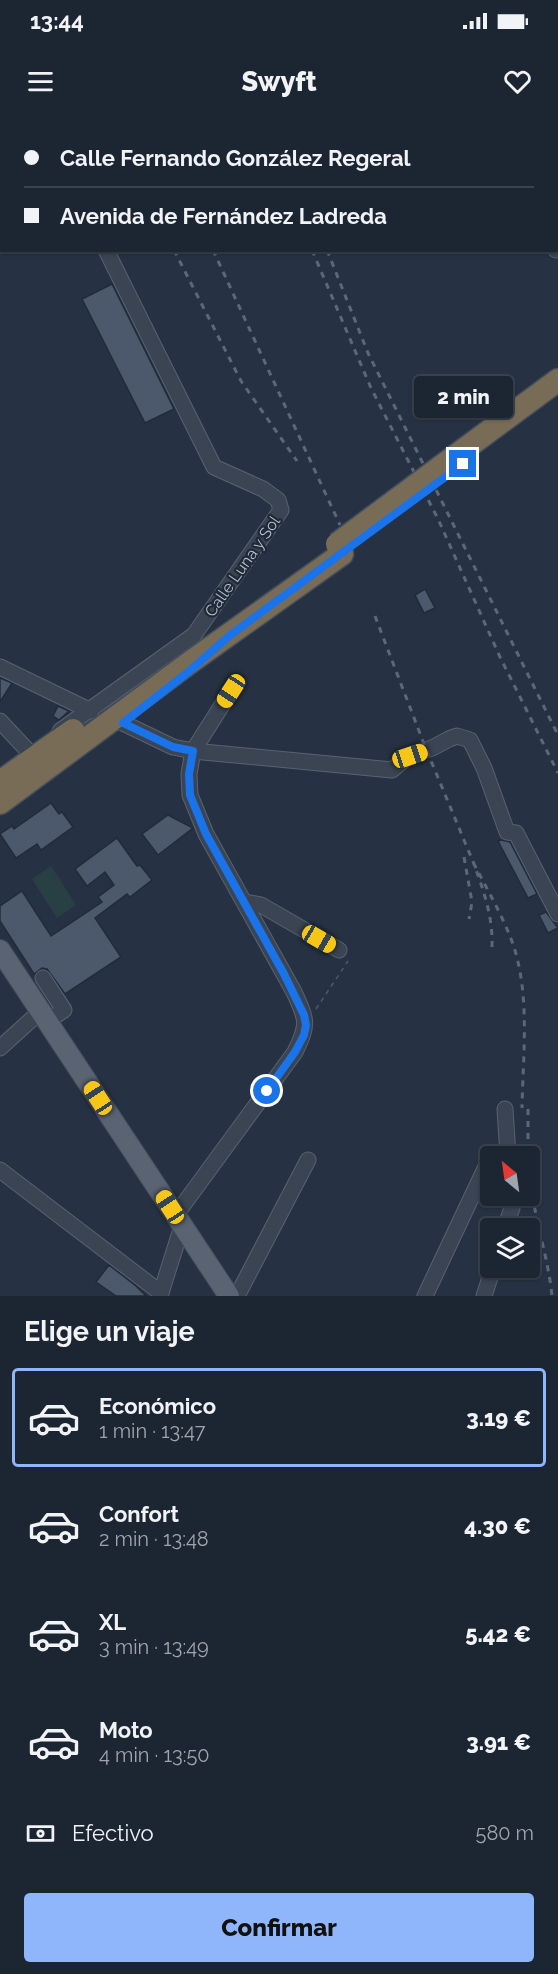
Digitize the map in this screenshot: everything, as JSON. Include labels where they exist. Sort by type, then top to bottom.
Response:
[{"type":"highway","points":[[0,795],[442,473],[558,380]]},
{"type":"highway","points":[[442,473],[558,395]]},
{"type":"highway","points":[[0,782],[53,740],[153,672],[225,633]]},
{"type":"highway","points":[[0,803],[107,718]]},
{"type":"highway","points":[[0,816],[107,718]]},
{"type":"main road","points":[[0,950],[39,1020]]},
{"type":"main road","points":[[0,970],[39,1020],[178,1228],[229,1296]]},
{"type":"main road","points":[[178,1228],[214,1296]]},
{"type":"street","name":"Calle Luna y Sol","points":[[107,252],[214,467],[263,489],[278,500],[281,510],[194,635],[107,718]]},
{"type":"street","points":[[0,667],[173,747],[193,751],[392,770],[410,756],[457,736],[470,740],[484,768],[507,832],[516,833],[558,915]]},
{"type":"street","points":[[0,1170],[160,1295],[178,1228],[304,1035],[306,1025],[304,1015],[294,992],[206,834],[190,795],[189,774],[193,751],[231,691]]},
{"type":"street","points":[[0,772],[29,752],[107,718]]},
{"type":"street","points":[[0,721],[29,752]]},
{"type":"street","points":[[245,902],[261,905],[339,950]]},
{"type":"street","points":[[0,1048],[39,1020],[63,1010],[43,978]]},
{"type":"street","points":[[505,1109],[507,1146]]},
{"type":"street","points":[[496,1146],[505,1127]]},
{"type":"street","points":[[237,1296],[308,1160]]},
{"type":"street","points":[[425,1296],[480,1180]]},
{"type":"street","points":[[484,1296],[490,1278]]},
{"type":"path","points":[[306,1025],[346,966],[346,956],[339,950]]},
{"type":"green space","points":[[51,866],[76,905],[57,918],[32,879]]},
{"type":"building","points":[[112,284],[174,409],[145,423],[82,299]]},
{"type":"building","points":[[425,589],[435,608],[424,613],[415,595]]},
{"type":"building","points":[[0,678],[12,683],[0,702]]},
{"type":"building","points":[[58,706],[69,711],[59,720],[53,716]]},
{"type":"building","points":[[51,803],[59,814],[62,812],[73,827],[41,850],[37,844],[16,858],[0,834],[12,826],[14,829]]},
{"type":"building","points":[[168,815],[193,828],[158,855],[142,834]]},
{"type":"building","points":[[117,838],[137,866],[140,865],[152,880],[130,897],[127,894],[95,918],[121,957],[65,994],[47,969],[42,968],[34,974],[0,921],[0,906],[22,891],[51,936],[102,902],[98,897],[114,885],[105,872],[87,886],[75,869]]},
{"type":"building","points":[[498,841],[510,842],[537,894],[528,898]]},
{"type":"building","points":[[546,912],[558,928],[548,933],[539,915]]},
{"type":"building","points":[[109,1265],[146,1296],[116,1296],[96,1282]]},
{"type":"railway","points":[[175,252],[241,381],[297,461]]},
{"type":"railway","points":[[214,252],[340,525]]},
{"type":"railway","points":[[313,252],[371,388],[438,519],[500,657],[558,773]]},
{"type":"railway","points":[[328,252],[368,353],[558,735]]},
{"type":"railway","points":[[375,616],[424,744],[474,864]]},
{"type":"railway","points":[[464,857],[472,902],[469,919]]},
{"type":"railway","points":[[492,947],[489,915],[474,864],[506,926],[519,966],[524,1006],[522,1108]]},
{"type":"railway","points":[[528,1109],[528,1146]]},
{"type":"railway","points":[[535,1206],[552,1296]]},
{"type":"route","points":[[267,1091],[295,1052],[304,1035],[306,1025],[304,1015],[294,992],[206,834],[190,795],[189,774],[193,751],[173,747],[123,723],[187,673],[229,636],[463,464]]}]
